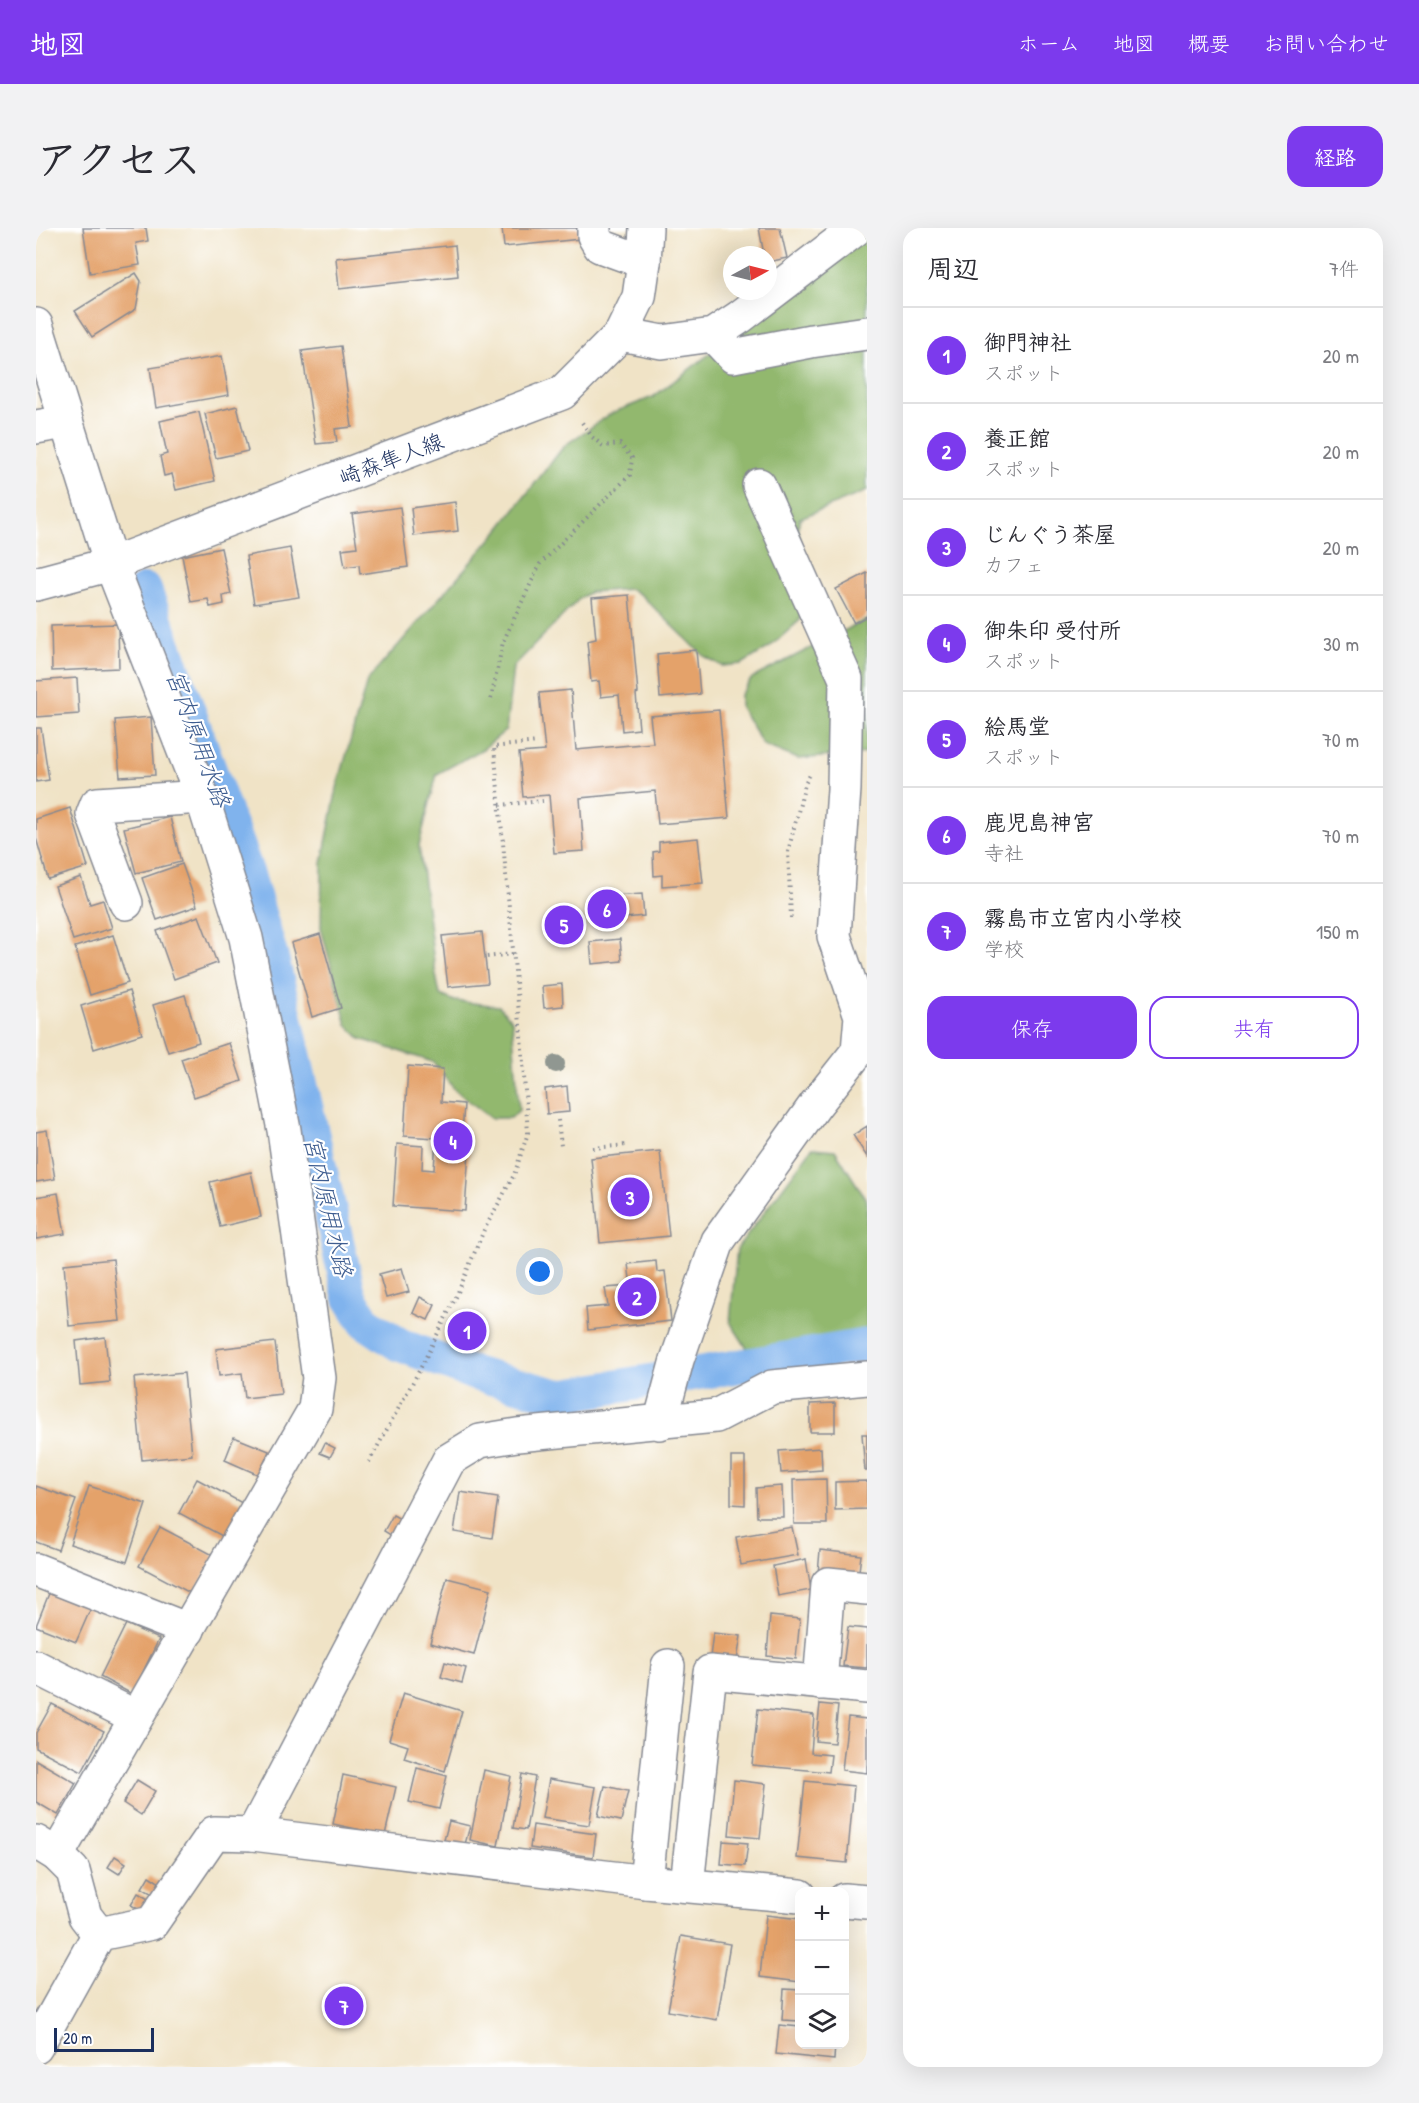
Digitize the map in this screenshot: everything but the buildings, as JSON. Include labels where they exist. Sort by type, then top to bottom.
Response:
[{"type":"street","points":[[594,228],[594,236],[600,246],[644,262]]},
{"type":"street","name":"崎森隼人線","points":[[36,584],[111,564],[562,393],[621,334],[639,297],[646,228]]},
{"type":"street","points":[[621,334],[662,342],[713,334],[740,317],[857,228]]},
{"type":"street","points":[[36,325],[51,424],[111,564],[202,797],[246,938],[284,1130],[319,1378],[315,1409],[188,1630],[136,1717],[47,1849],[73,1871],[85,1916],[99,1935]]},
{"type":"street","points":[[713,334],[733,356],[867,333]]},
{"type":"street","points":[[663,1414],[676,1360],[718,1241],[816,1104],[858,1051],[861,1016],[834,936],[844,789],[846,679],[759,485]]},
{"type":"street","points":[[126,903],[93,814],[97,804],[202,797]]},
{"type":"street","points":[[253,1834],[449,1460],[480,1441],[663,1414],[716,1416],[772,1387],[867,1378]]},
{"type":"street","points":[[36,1570],[188,1630]]},
{"type":"street","points":[[820,1683],[828,1584],[867,1588]]},
{"type":"street","points":[[646,1882],[668,1666]]},
{"type":"street","points":[[36,1667],[136,1717]]},
{"type":"street","points":[[687,1885],[710,1672],[867,1687]]},
{"type":"street","points":[[36,2047],[99,1935],[152,1923],[214,1833],[253,1834],[646,1882],[795,1896]]},
{"type":"street","points":[[849,1900],[867,1902]]},
{"type":"path","points":[[490,699],[503,642],[540,564],[630,475],[632,458],[620,444],[603,446],[592,437],[562,393]]},
{"type":"path","points":[[791,918],[788,852],[805,784],[812,769],[845,741]]},
{"type":"path","points":[[369,1462],[434,1343],[484,1230],[514,1175],[528,1133],[494,747],[537,742]]},
{"type":"path","points":[[500,805],[543,801]]},
{"type":"path","points":[[487,957],[512,954]]},
{"type":"path","points":[[558,1120],[561,1146]]},
{"type":"path","points":[[593,1148],[627,1145]]},
{"type":"green space","points":[[867,236],[867,491],[800,518],[798,527],[808,591],[800,620],[770,647],[742,664],[722,666],[704,656],[641,595],[631,589],[590,592],[580,598],[513,667],[506,730],[483,749],[437,774],[419,845],[440,995],[455,1001],[499,1006],[512,1020],[519,1110],[511,1118],[491,1118],[455,1090],[433,1062],[361,1039],[347,1025],[321,928],[322,863],[337,788],[367,681],[497,532],[564,446],[612,413],[653,397]]},
{"type":"green space","points":[[867,619],[867,753],[798,759],[763,745],[740,707],[740,695],[752,678]]},
{"type":"green space","points":[[812,1148],[835,1150],[867,1201],[867,1334],[750,1353],[730,1322],[737,1249]]},
{"type":"waterway","name":"宮内原用水路","points":[[145,590],[248,875],[273,962],[350,1298],[365,1322],[398,1344],[475,1374],[560,1396],[867,1345]]},
{"type":"place","name":"鹿児島神宮","points":[[607,909]]},
{"type":"place","name":"絵馬堂","points":[[564,925]]},
{"type":"place","name":"御朱印 受付所","points":[[453,1141]]},
{"type":"place","name":"じんぐう茶屋","points":[[630,1197]]},
{"type":"place","name":"養正館","points":[[637,1297]]},
{"type":"place","name":"御門神社","points":[[467,1331]]},
{"type":"place","name":"霧島市立宮内小学校","points":[[344,2006]]}]
